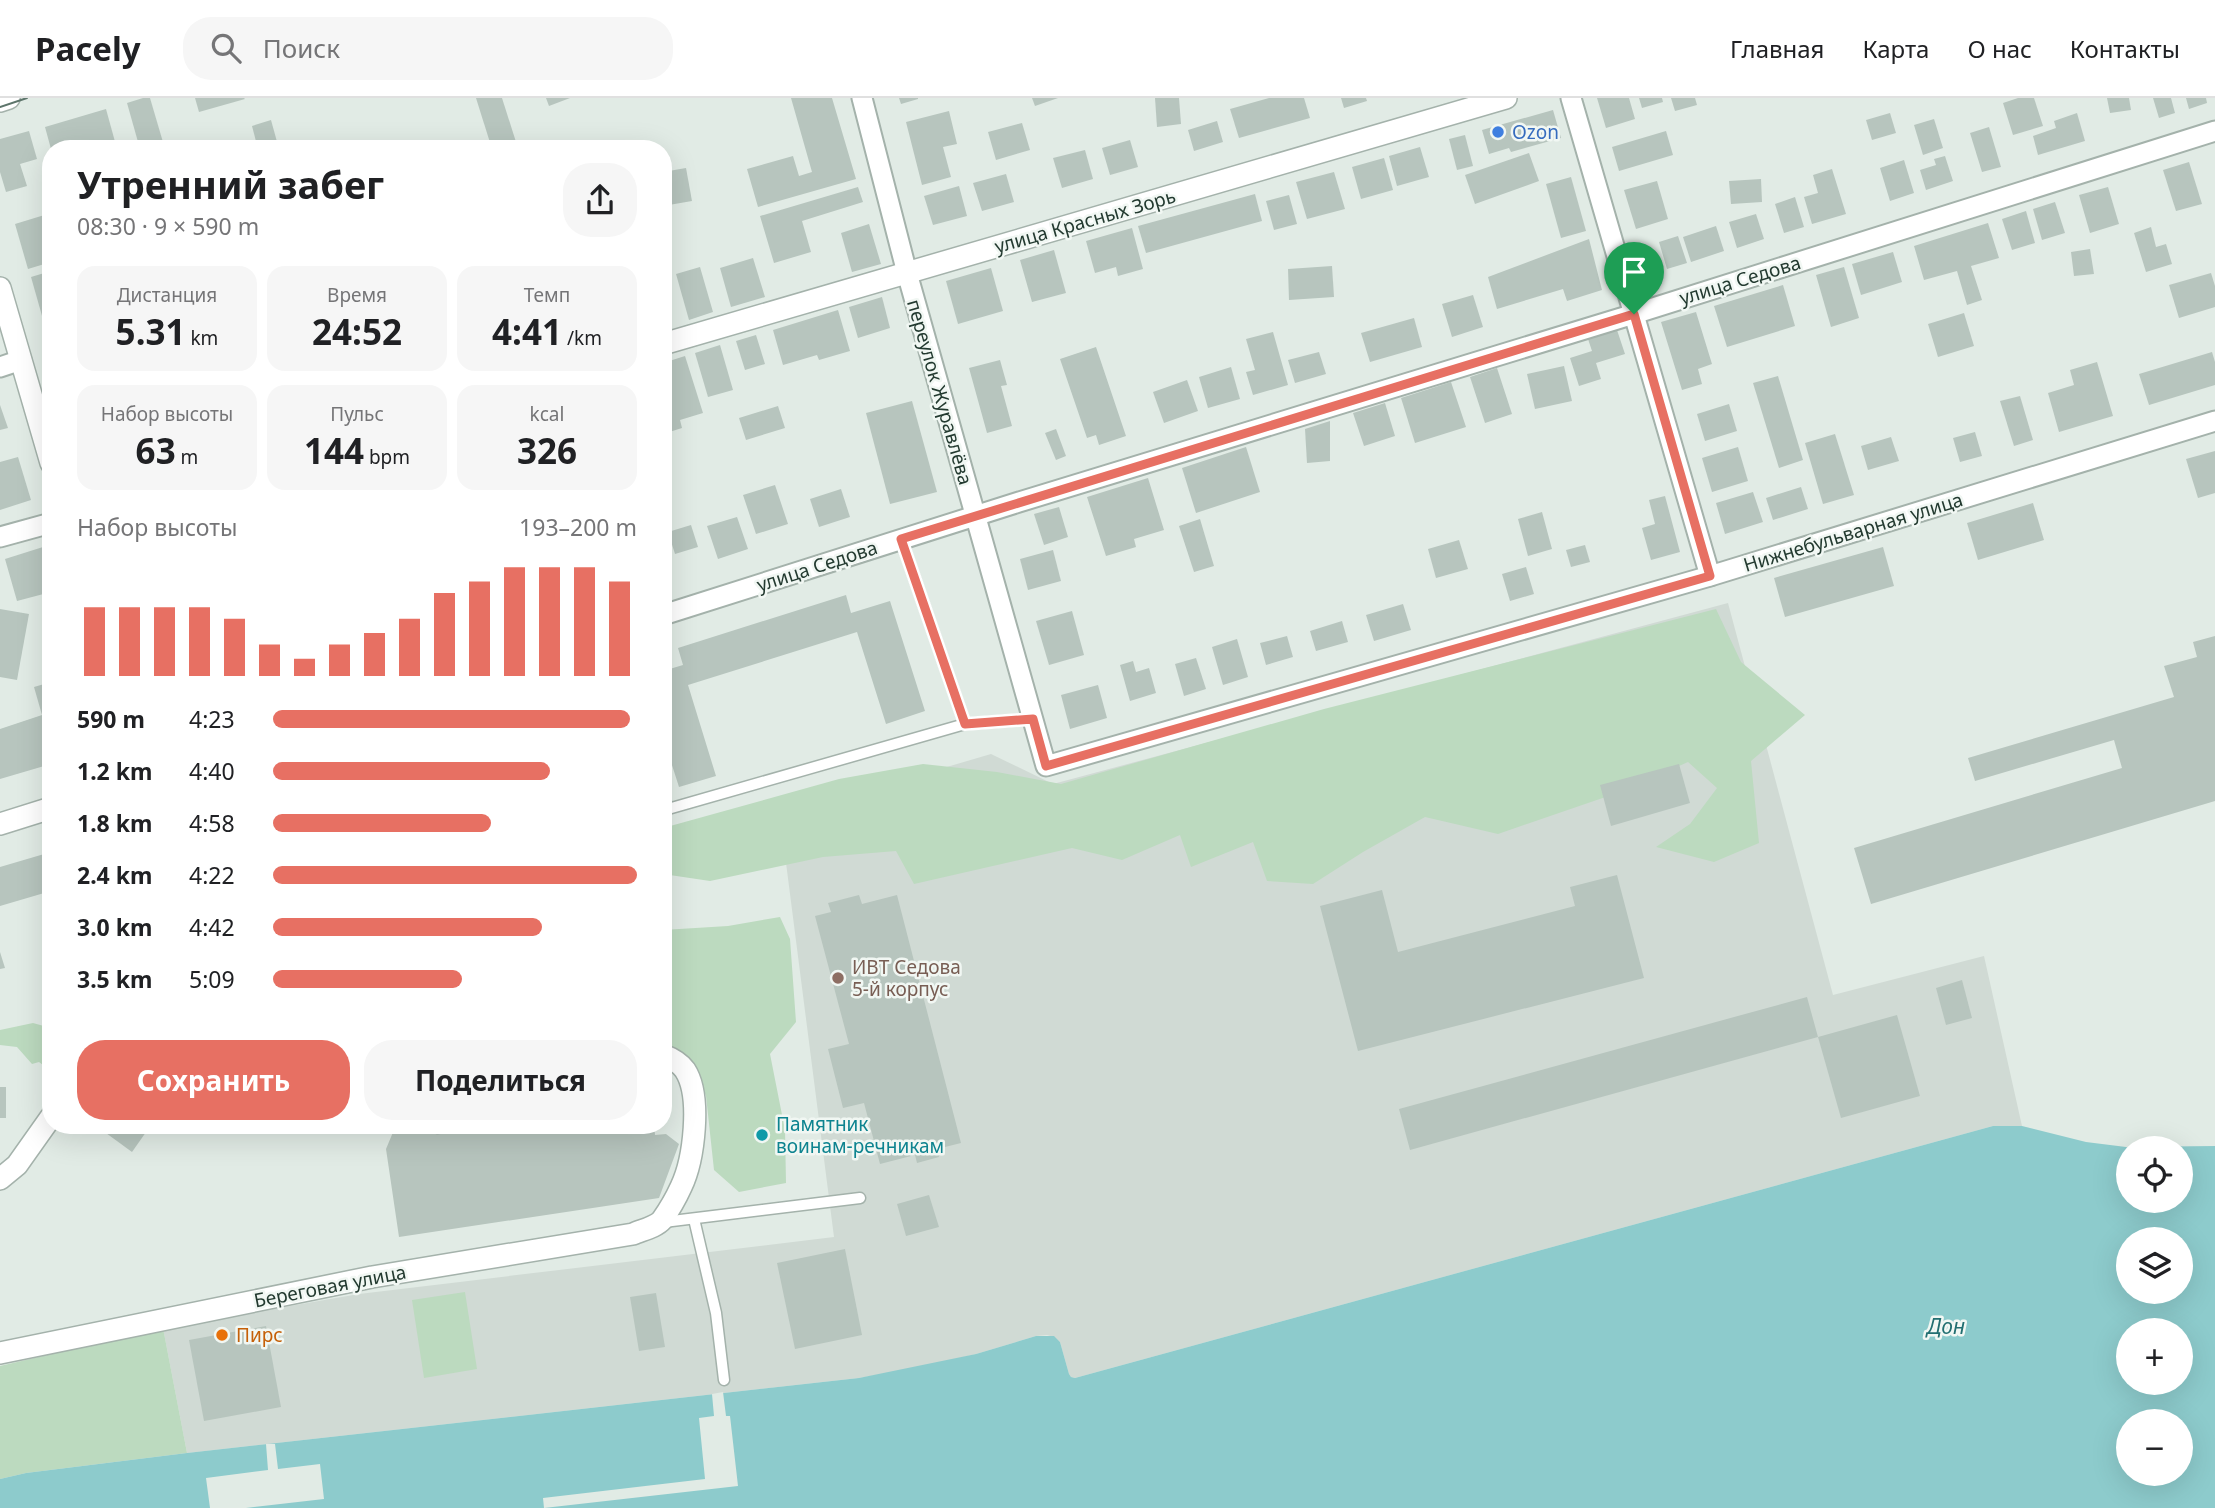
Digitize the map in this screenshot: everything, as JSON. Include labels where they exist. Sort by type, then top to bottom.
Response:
[{"type":"street","points":[[0,101],[9,98]]},
{"type":"street","name":"переулок Журавлёва","points":[[862,98],[907,273],[1046,766]]},
{"type":"street","name":"улица Красных Зорь","points":[[672,341],[1506,98]]},
{"type":"street","points":[[1571,98],[1710,576]]},
{"type":"street","name":"улица Седова","points":[[672,612],[2215,131]]},
{"type":"street","points":[[0,288],[42,432]]},
{"type":"street","points":[[0,367],[21,360]]},
{"type":"street","name":"Нижнебульварная улица","points":[[1046,766],[1710,576],[2215,421]]},
{"type":"street","points":[[0,537],[42,525]]},
{"type":"street","points":[[0,824],[42,811]]},
{"type":"street","points":[[660,1222],[682,1186],[690,1160],[695,1113],[692,1088],[685,1070],[672,1060]]},
{"type":"street","points":[[0,1179],[17,1165],[42,1130]]},
{"type":"street","name":"Береговая улица","points":[[0,1353],[372,1277],[633,1234],[660,1222]]},
{"type":"lane","points":[[901,539],[965,724]]},
{"type":"lane","points":[[672,808],[965,724],[1033,719]]},
{"type":"lane","points":[[660,1222],[860,1199]]},
{"type":"lane","points":[[694,1219],[716,1313],[724,1380]]},
{"type":"shaded area","points":[[1728,603],[1833,995],[1984,956],[2022,1126],[1993,1126],[1075,1378],[1069,1374],[1060,1342],[1047,1335],[918,1368],[859,1378],[187,1453],[163,1328],[359,1294],[834,1237],[780,816],[991,754],[1053,784]]},
{"type":"green space","points":[[1716,609],[1741,662],[1805,715],[1751,761],[1759,843],[1714,862],[1656,847],[1690,824],[1717,788],[1688,762],[1623,791],[1498,834],[1425,817],[1313,884],[1267,881],[1253,842],[1191,867],[1180,835],[1122,860],[1072,848],[914,884],[896,851],[823,857],[710,881],[672,875],[672,825],[839,779],[923,764],[997,772],[1061,784],[1324,709]]},
{"type":"green space","points":[[780,917],[790,939],[796,1022],[770,1054],[785,1130],[786,1183],[739,1192],[714,1170],[706,1096],[694,1065],[672,1051],[672,929],[728,926]]},
{"type":"green space","points":[[33,1023],[42,1026],[42,1064],[39,1062],[32,1064],[17,1047],[0,1045],[0,1030]]},
{"type":"green space","points":[[465,1292],[477,1369],[424,1378],[412,1300]]},
{"type":"green space","points":[[163,1328],[187,1453],[26,1473],[0,1479],[0,1366]]},
{"type":"water","name":"Дон","points":[[1993,1126],[2022,1126],[2086,1142],[2116,1146],[2116,1213],[2193,1213],[2193,1146],[2215,1146],[2215,1508],[0,1508],[0,1479],[26,1473],[859,1378],[976,1354],[1036,1336],[1054,1336],[1060,1342],[1071,1377]]},
{"type":"pier","points":[[723,1392],[726,1416],[730,1416],[738,1486],[544,1508],[543,1498],[705,1479],[699,1418],[714,1416],[712,1394]]},
{"type":"pier","points":[[266,1444],[275,1444],[278,1469],[320,1464],[324,1499],[246,1508],[210,1508],[206,1478],[268,1470]]},
{"type":"building","points":[[150,98],[162,140],[137,140],[127,103]]},
{"type":"building","points":[[195,98],[244,98],[245,99],[199,112]]},
{"type":"building","points":[[476,98],[502,98],[515,140],[489,140]]},
{"type":"building","points":[[546,98],[570,98],[549,106]]},
{"type":"building","points":[[791,98],[832,98],[856,179],[758,207],[747,169],[793,156],[799,176],[812,172]]},
{"type":"building","points":[[899,98],[918,98],[918,99],[901,104]]},
{"type":"building","points":[[1032,98],[1058,98],[1035,106]]},
{"type":"building","points":[[1155,98],[1179,98],[1181,124],[1157,127]]},
{"type":"building","points":[[1269,98],[1304,98],[1310,118],[1239,138],[1230,109]]},
{"type":"building","points":[[1341,98],[1366,98],[1367,101],[1344,108]]},
{"type":"building","points":[[1597,98],[1629,98],[1635,119],[1606,128]]},
{"type":"building","points":[[1639,98],[1662,98],[1663,102],[1642,108]]},
{"type":"building","points":[[1671,98],[1695,98],[1697,105],[1675,111]]},
{"type":"building","points":[[2018,98],[2034,98],[2043,126],[2013,135],[2003,103]]},
{"type":"building","points":[[2107,98],[2129,98],[2131,110],[2110,113]]},
{"type":"building","points":[[2153,98],[2171,98],[2175,113],[2159,118]]},
{"type":"building","points":[[2186,98],[2206,98],[2207,103],[2189,109]]},
{"type":"building","points":[[106,109],[115,140],[49,140],[45,127]]},
{"type":"building","points":[[1553,110],[1561,138],[1511,152],[1509,148],[1489,154],[1482,130]]},
{"type":"building","points":[[949,111],[957,144],[943,147],[951,177],[922,185],[906,122]]},
{"type":"building","points":[[1890,113],[1896,133],[1872,140],[1866,120]]},
{"type":"building","points":[[2077,113],[2085,141],[2038,155],[2033,136],[2056,128],[2054,121]]},
{"type":"building","points":[[1934,119],[1943,148],[1923,155],[1914,125]]},
{"type":"building","points":[[271,120],[277,140],[256,140],[252,126]]},
{"type":"building","points":[[1217,121],[1223,142],[1194,151],[1188,130]]},
{"type":"building","points":[[1022,123],[1030,150],[996,160],[988,132]]},
{"type":"building","points":[[1989,127],[2001,167],[1982,172],[1970,133]]},
{"type":"building","points":[[29,131],[37,159],[20,164],[27,186],[6,192],[0,172],[0,139]]},
{"type":"building","points":[[1666,131],[1673,155],[1619,171],[1612,147]]},
{"type":"building","points":[[1465,135],[1473,166],[1457,170],[1449,139]]},
{"type":"building","points":[[1130,140],[1138,167],[1110,175],[1102,148]]},
{"type":"building","points":[[1420,147],[1429,177],[1397,186],[1389,156]]},
{"type":"building","points":[[1085,150],[1093,179],[1062,188],[1053,158]]},
{"type":"building","points":[[1529,153],[1539,181],[1475,204],[1465,175]]},
{"type":"building","points":[[1945,156],[1953,181],[1926,190],[1920,170],[1936,165],[1934,159]]},
{"type":"building","points":[[1384,158],[1393,190],[1361,199],[1352,167]]},
{"type":"building","points":[[1904,160],[1914,193],[1890,201],[1880,168]]},
{"type":"building","points":[[2189,162],[2202,204],[2176,211],[2163,170]]},
{"type":"building","points":[[686,168],[692,201],[672,204],[672,170]]},
{"type":"building","points":[[1832,169],[1846,214],[1812,224],[1804,197],[1818,193],[1813,175]]},
{"type":"building","points":[[1334,172],[1345,209],[1307,219],[1296,182]]},
{"type":"building","points":[[1006,174],[1014,202],[982,211],[973,183]]},
{"type":"building","points":[[1571,177],[1586,231],[1561,238],[1546,184]]},
{"type":"building","points":[[1761,179],[1762,202],[1731,204],[1729,181]]},
{"type":"building","points":[[1657,181],[1668,219],[1636,229],[1624,190]]},
{"type":"building","points":[[959,186],[967,216],[933,225],[924,196]]},
{"type":"building","points":[[858,187],[863,202],[802,221],[811,252],[774,263],[760,216]]},
{"type":"building","points":[[2108,187],[2119,224],[2090,233],[2079,195]]},
{"type":"building","points":[[1255,194],[1262,221],[1146,253],[1138,226]]},
{"type":"building","points":[[1289,195],[1297,224],[1274,230],[1266,201]]},
{"type":"building","points":[[1795,197],[1804,227],[1784,233],[1775,204]]},
{"type":"building","points":[[2055,202],[2065,233],[2042,240],[2033,209]]},
{"type":"building","points":[[2026,211],[2035,243],[2012,250],[2002,219]]},
{"type":"building","points":[[1756,214],[1764,239],[1737,248],[1729,222]]},
{"type":"building","points":[[42,216],[42,265],[28,269],[15,224]]},
{"type":"building","points":[[1988,223],[1999,258],[1971,266],[1982,300],[1967,305],[1957,271],[1924,280],[1914,246]]},
{"type":"building","points":[[869,224],[881,264],[852,272],[841,233]]},
{"type":"building","points":[[1716,226],[1724,251],[1691,262],[1683,237]]},
{"type":"building","points":[[2151,227],[2156,247],[2166,244],[2172,264],[2146,272],[2134,233]]},
{"type":"building","points":[[1132,228],[1143,269],[1118,276],[1116,267],[1095,273],[1086,241]]},
{"type":"building","points":[[1678,236],[1687,263],[1667,269],[1659,242]]},
{"type":"building","points":[[1589,239],[1602,290],[1567,301],[1563,289],[1497,309],[1488,277]]},
{"type":"building","points":[[2090,249],[2094,274],[2074,276],[2071,252]]},
{"type":"building","points":[[1054,250],[1066,293],[1032,302],[1020,260]]},
{"type":"building","points":[[1893,252],[1902,282],[1861,295],[1852,264]]},
{"type":"building","points":[[753,258],[765,297],[731,307],[720,268]]},
{"type":"building","points":[[1332,266],[1334,297],[1289,300],[1288,269]]},
{"type":"building","points":[[700,267],[713,312],[689,320],[676,274]]},
{"type":"building","points":[[1844,267],[1859,318],[1831,327],[1816,275]]},
{"type":"building","points":[[991,268],[1003,311],[958,324],[946,281]]},
{"type":"building","points":[[2211,273],[2215,286],[2215,307],[2179,318],[2169,285]]},
{"type":"building","points":[[42,274],[42,316],[31,277]]},
{"type":"building","points":[[1783,285],[1795,326],[1727,347],[1714,306]]},
{"type":"building","points":[[1473,295],[1483,327],[1452,337],[1442,304]]},
{"type":"building","points":[[882,297],[890,328],[858,338],[849,307]]},
{"type":"building","points":[[838,310],[850,351],[819,360],[817,355],[783,365],[773,330]]},
{"type":"building","points":[[1696,312],[1712,364],[1698,369],[1702,384],[1682,390],[1661,322]]},
{"type":"building","points":[[1964,313],[1974,346],[1938,357],[1928,324]]},
{"type":"building","points":[[1414,318],[1422,347],[1370,362],[1361,333]]},
{"type":"building","points":[[1617,330],[1625,354],[1596,363],[1601,379],[1579,386],[1570,358],[1592,351],[1588,339]]},
{"type":"building","points":[[1273,332],[1288,385],[1253,395],[1246,372],[1255,370],[1246,339]]},
{"type":"building","points":[[756,335],[765,364],[745,370],[736,341]]},
{"type":"building","points":[[720,345],[733,390],[708,397],[695,353]]},
{"type":"building","points":[[1096,347],[1126,436],[1099,445],[1096,435],[1087,438],[1060,359]]},
{"type":"building","points":[[1319,352],[1326,374],[1295,383],[1288,360]]},
{"type":"building","points":[[2212,352],[2215,385],[2149,405],[2139,374]]},
{"type":"building","points":[[685,356],[703,413],[680,420],[682,428],[672,431],[672,360]]},
{"type":"building","points":[[1000,360],[1007,385],[1001,386],[1012,426],[987,433],[969,368]]},
{"type":"building","points":[[2097,362],[2113,416],[2059,432],[2048,393],[2074,385],[2070,370]]},
{"type":"building","points":[[1564,366],[1572,401],[1535,409],[1527,374]]},
{"type":"building","points":[[1231,367],[1240,399],[1208,408],[1199,377]]},
{"type":"building","points":[[1497,368],[1512,414],[1485,423],[1470,377]]},
{"type":"building","points":[[1778,376],[1803,460],[1779,468],[1753,383]]},
{"type":"building","points":[[1187,380],[1198,411],[1164,423],[1153,392]]},
{"type":"building","points":[[1451,382],[1466,427],[1415,443],[1401,398]]},
{"type":"building","points":[[2020,396],[2033,440],[2014,446],[2000,401]]},
{"type":"building","points":[[912,401],[937,492],[890,504],[866,413]]},
{"type":"building","points":[[1385,403],[1395,436],[1364,446],[1353,413]]},
{"type":"building","points":[[1729,404],[1737,431],[1705,441],[1697,414]]},
{"type":"building","points":[[0,405],[8,428],[0,430]]},
{"type":"building","points":[[778,406],[785,428],[746,440],[739,418]]},
{"type":"building","points":[[1330,421],[1330,461],[1307,463],[1305,429]]},
{"type":"building","points":[[1056,429],[1066,456],[1056,460],[1045,433]]},
{"type":"building","points":[[1975,432],[1982,456],[1960,462],[1953,438]]},
{"type":"building","points":[[1835,434],[1854,495],[1823,504],[1805,443]]},
{"type":"building","points":[[1891,437],[1899,461],[1868,470],[1861,446]]},
{"type":"building","points":[[1246,447],[1260,492],[1196,513],[1182,468]]},
{"type":"building","points":[[1738,447],[1748,481],[1712,492],[1702,458]]},
{"type":"building","points":[[2215,451],[2215,493],[2198,498],[2186,459]]},
{"type":"building","points":[[18,457],[31,500],[0,510],[0,462]]},
{"type":"building","points":[[1148,478],[1164,530],[1134,539],[1136,547],[1106,556],[1087,497]]},
{"type":"building","points":[[775,485],[788,524],[756,534],[743,495]]},
{"type":"building","points":[[1801,487],[1808,509],[1773,520],[1766,498]]},
{"type":"building","points":[[841,489],[850,517],[819,527],[810,499]]},
{"type":"building","points":[[1753,492],[1763,522],[1725,534],[1716,503]]},
{"type":"building","points":[[1665,496],[1680,552],[1651,560],[1642,528],[1655,524],[1649,500]]},
{"type":"building","points":[[2033,503],[2044,540],[1978,560],[1967,523]]},
{"type":"building","points":[[1059,507],[1068,537],[1044,545],[1034,514]]},
{"type":"building","points":[[1542,512],[1552,549],[1528,556],[1518,519]]},
{"type":"building","points":[[737,517],[748,549],[718,559],[707,526]]},
{"type":"building","points":[[1200,519],[1214,566],[1194,572],[1179,526]]},
{"type":"building","points":[[691,525],[698,547],[675,554],[672,531]]},
{"type":"building","points":[[1459,540],[1468,569],[1436,578],[1428,549]]},
{"type":"building","points":[[1585,545],[1590,562],[1571,567],[1566,550]]},
{"type":"building","points":[[42,547],[42,594],[17,601],[5,559]]},
{"type":"building","points":[[1883,547],[1894,586],[1785,617],[1774,578]]},
{"type":"building","points":[[1053,550],[1061,581],[1028,590],[1020,559]]},
{"type":"building","points":[[1526,567],[1534,594],[1510,601],[1502,574]]},
{"type":"building","points":[[846,595],[851,613],[890,601],[925,711],[886,724],[857,632],[688,685],[716,776],[679,787],[672,765],[672,668],[683,665],[678,648]]},
{"type":"building","points":[[1403,604],[1411,630],[1374,641],[1366,615]]},
{"type":"building","points":[[0,609],[29,614],[17,680],[0,677]]},
{"type":"building","points":[[1072,611],[1084,655],[1049,665],[1036,621]]},
{"type":"building","points":[[1342,621],[1348,642],[1316,651],[1310,631]]},
{"type":"building","points":[[1287,636],[1293,657],[1266,665],[1260,643]]},
{"type":"building","points":[[2215,636],[2215,801],[1871,904],[1854,848],[2122,768],[2114,740],[1975,781],[1968,758],[2174,697],[2164,666],[2197,657],[2193,642]]},
{"type":"building","points":[[1237,639],[1248,677],[1223,685],[1212,647]]},
{"type":"building","points":[[1196,658],[1206,689],[1184,696],[1175,664]]},
{"type":"building","points":[[1133,661],[1136,672],[1149,668],[1156,693],[1130,701],[1120,665]]},
{"type":"building","points":[[42,685],[42,715],[34,687]]},
{"type":"building","points":[[1098,685],[1107,718],[1070,729],[1061,695]]},
{"type":"building","points":[[42,715],[42,767],[0,779],[0,729]]},
{"type":"building","points":[[1679,764],[1690,803],[1611,826],[1600,785]]},
{"type":"building","points":[[42,855],[42,894],[0,906],[0,867]]},
{"type":"building","points":[[1617,875],[1644,978],[1358,1051],[1320,906],[1382,890],[1398,952],[1575,906],[1570,887]]},
{"type":"building","points":[[859,895],[862,904],[897,895],[961,1143],[937,1149],[939,1157],[917,1163],[915,1155],[880,1164],[864,1103],[843,1108],[828,1049],[849,1044],[815,916],[831,912],[828,903]]},
{"type":"building","points":[[0,952],[5,968],[0,969]]},
{"type":"building","points":[[1962,980],[1972,1018],[1946,1025],[1936,988]]},
{"type":"building","points":[[1807,997],[1818,1037],[1410,1150],[1399,1109]]},
{"type":"building","points":[[1897,1015],[1920,1096],[1841,1118],[1818,1037]]},
{"type":"building","points":[[0,1087],[6,1087],[6,1118],[0,1118]]},
{"type":"building","points":[[107,1134],[145,1134],[132,1152]]},
{"type":"building","points":[[392,1134],[666,1134],[679,1144],[659,1198],[399,1237],[386,1149]]},
{"type":"building","points":[[929,1195],[939,1227],[906,1236],[897,1204]]},
{"type":"building","points":[[845,1249],[862,1335],[795,1349],[777,1263]]},
{"type":"building","points":[[656,1293],[665,1347],[639,1351],[630,1297]]},
{"type":"building","points":[[266,1326],[281,1407],[204,1421],[189,1340]]},
{"type":"tram line","points":[[0,107],[27,98]]},
{"type":"place","name":"Ozon","points":[[1498,132]]},
{"type":"place","name":"ИВТ Седова 5-й корпус","points":[[838,978]]},
{"type":"place","name":"Памятник воинам-речникам","points":[[762,1135]]},
{"type":"place","name":"Пирс","points":[[222,1335]]},
{"type":"route","points":[[1634,314],[1710,576],[1046,766],[1033,719],[965,724],[901,539],[1634,314]]}]
